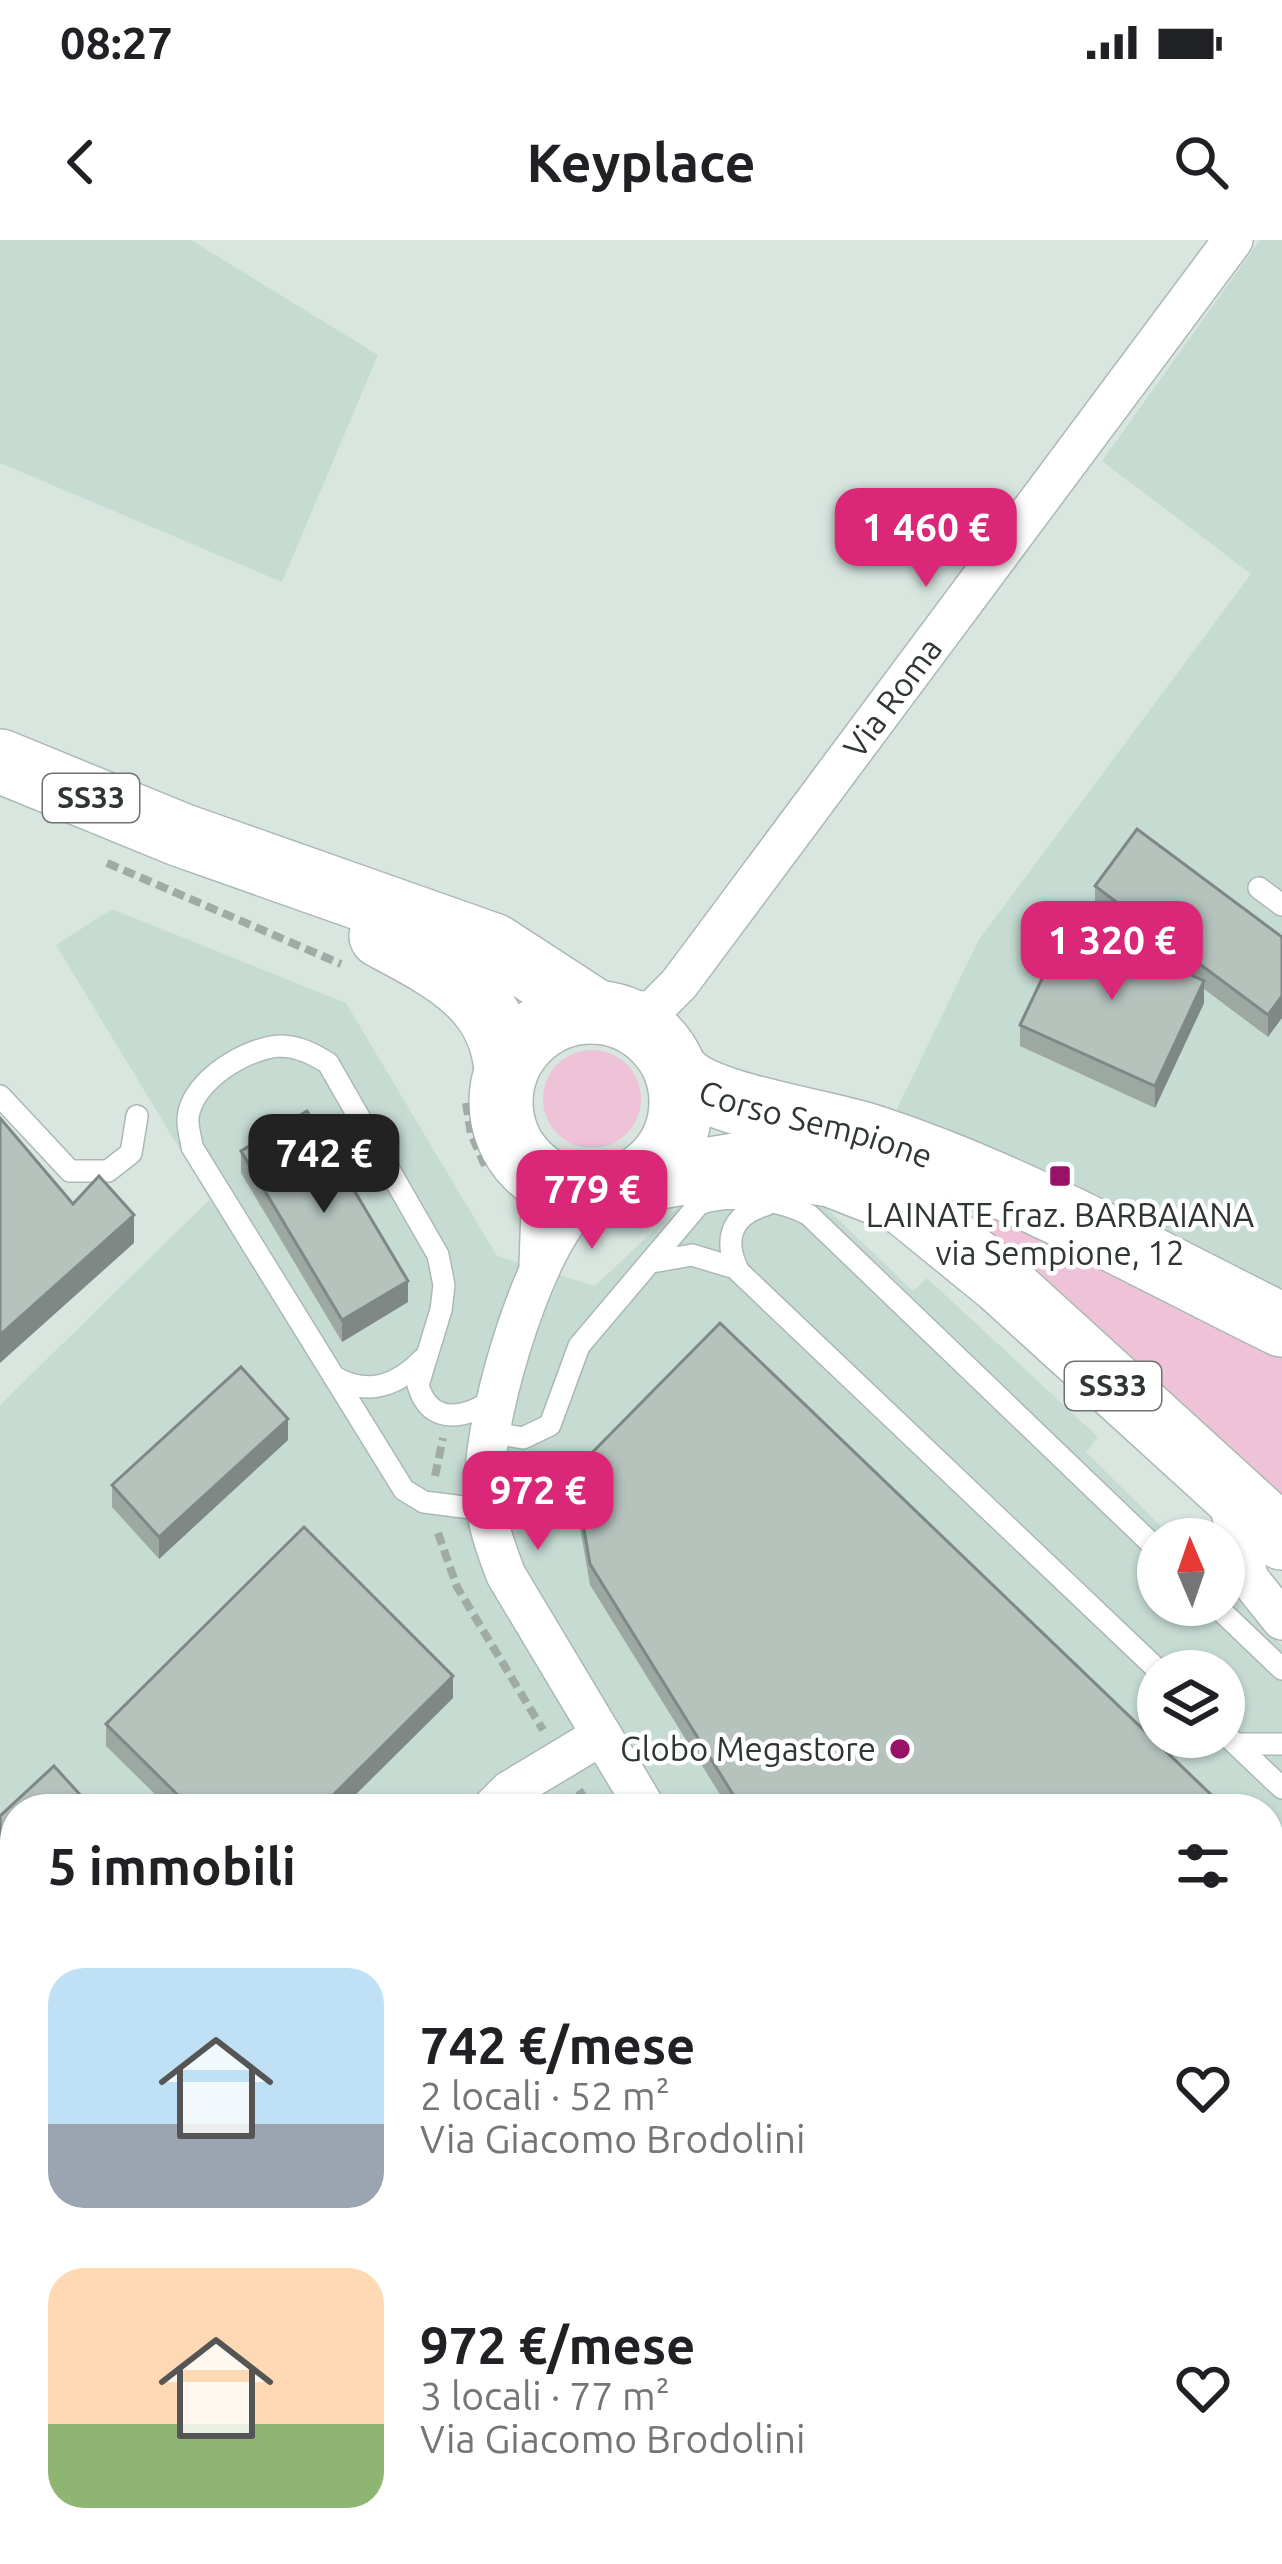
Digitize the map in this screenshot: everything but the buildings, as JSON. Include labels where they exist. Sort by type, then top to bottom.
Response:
[{"type":"main road","name":"SS33","points":[[0,761],[181,835]]},
{"type":"main road","points":[[181,835],[493,945],[604,1012],[641,1025],[671,1060],[683,1105],[676,1136],[660,1162],[621,1186],[574,1191],[547,1181],[524,1163],[508,1139],[501,1112],[506,1072],[500,1031],[457,980],[181,835]]},
{"type":"main road","points":[[506,1072],[531,1034],[556,1018],[604,1012]]},
{"type":"main road","name":"Corso Sempione","points":[[671,1060],[714,1098],[782,1111],[918,1154],[1282,1325]]},
{"type":"main road","name":"Corso Sempione","points":[[621,1186],[747,1163],[831,1174],[905,1204],[987,1270],[1282,1538]]},
{"type":"street","name":"Via Roma","points":[[679,985],[1233,240]]},
{"type":"street","points":[[604,1012],[653,1010],[679,985]]},
{"type":"street","points":[[671,1060],[663,1018],[679,985]]},
{"type":"street","points":[[524,1163],[541,1208],[537,1275]]},
{"type":"street","points":[[621,1186],[575,1211],[537,1275],[493,1415],[487,1510],[506,1575],[637,1794]]},
{"type":"street","points":[[1224,1489],[1249,1579],[1282,1620]]},
{"type":"street","points":[[505,1794],[602,1735]]},
{"type":"lane","points":[[1259,888],[1282,905]]},
{"type":"lane","points":[[487,1510],[424,1502],[404,1490],[192,1147],[188,1118],[197,1091],[255,1052],[280,1046],[308,1050],[328,1063],[438,1255],[444,1285],[418,1385],[435,1413],[493,1415],[523,1438],[550,1425],[579,1346],[699,1204],[721,1199],[774,1203],[809,1215],[1137,1530]]},
{"type":"lane","points":[[0,1096],[70,1171],[108,1171],[131,1153],[137,1116]]},
{"type":"lane","points":[[739,1273],[729,1241],[737,1220],[774,1203]]},
{"type":"lane","points":[[652,1262],[676,1255],[710,1257],[739,1273],[1137,1650]]},
{"type":"lane","points":[[334,1376],[367,1389],[386,1385],[407,1375],[428,1355]]},
{"type":"lane","points":[[1238,1626],[1282,1669]]},
{"type":"lane","points":[[1245,1740],[1282,1744]]},
{"type":"lane","points":[[1245,1752],[1282,1788]]},
{"type":"shaded area","points":[[0,240],[191,240],[378,355],[282,582],[0,463]]},
{"type":"shaded area","points":[[1260,240],[1282,240],[1282,1296],[895,1113],[978,941],[1251,574],[1102,461]]},
{"type":"shaded area","points":[[112,909],[346,1003],[497,1256],[595,1286],[688,1198],[814,1196],[913,1291],[927,1278],[1098,1437],[1086,1452],[1153,1518],[1137,1518],[1137,1626],[1245,1626],[1245,1609],[1282,1645],[1282,1794],[0,1794],[0,1405],[210,1199],[56,945]]},
{"type":"shaded area","points":[[592,1050],[627,1064],[641,1099],[627,1134],[592,1148],[557,1134],[543,1099],[557,1064]]},
{"type":"shaded area","points":[[980,1200],[1282,1353],[1282,1506],[975,1219]]},
{"type":"place","name":"LAINATE fraz. BARBAIANA via Sempione, 12","points":[[1060,1176]]},
{"type":"place","name":"Globo Megastore","points":[[900,1749]]}]
